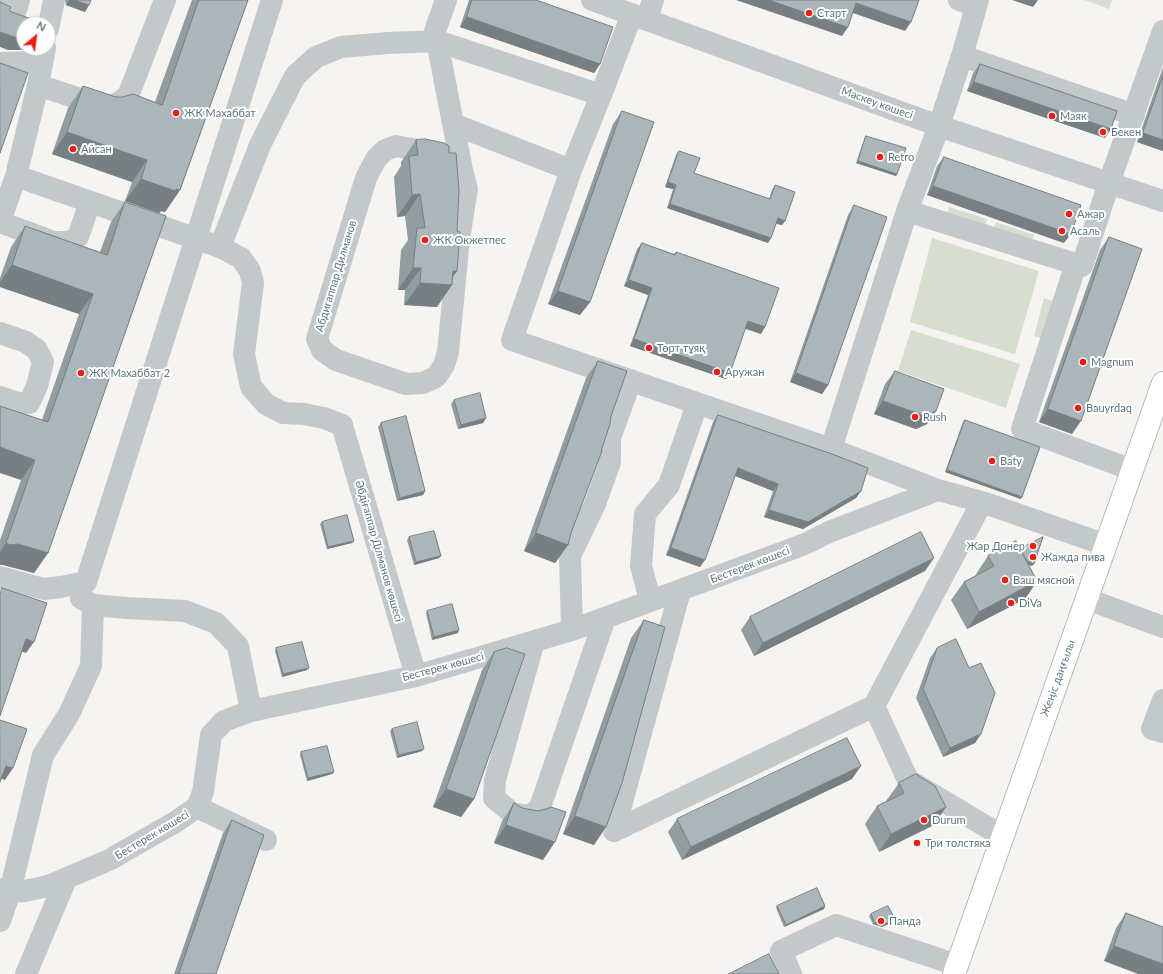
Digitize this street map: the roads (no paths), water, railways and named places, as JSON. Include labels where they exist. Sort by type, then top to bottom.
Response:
[{"type":"main road","name":"Жеңіс даңғылы","points":[[955,970],[1163,383]]},
{"type":"street","points":[[0,5],[16,10],[19,0]]},
{"type":"street","points":[[51,16],[54,0]]},
{"type":"street","points":[[38,85],[104,108],[118,103],[128,96],[165,0]]},
{"type":"street","points":[[0,577],[44,589],[86,582],[272,0]]},
{"type":"street","points":[[446,0],[435,31],[462,170]]},
{"type":"street","name":"Мәскеу көшесі","points":[[592,0],[644,11],[939,126],[1163,201]]},
{"type":"street","points":[[831,449],[907,211],[939,126],[962,56],[971,2]]},
{"type":"street","points":[[644,11],[601,95],[571,170],[512,340],[831,449],[938,490],[982,502],[1106,545]]},
{"type":"street","points":[[907,211],[1082,266],[1109,183],[1163,31]]},
{"type":"street","points":[[16,176],[220,247],[260,145],[294,76],[316,57],[340,47],[437,41],[601,95]]},
{"type":"street","points":[[0,63],[38,56]]},
{"type":"street","points":[[43,56],[38,85],[16,176],[0,222],[54,242],[69,242],[78,237],[90,202]]},
{"type":"street","points":[[962,56],[1134,115]]},
{"type":"street","points":[[453,124],[571,170]]},
{"type":"street","name":"Абдигаппар Дилманов","points":[[396,146],[433,153],[462,170],[467,189],[459,239],[448,352],[444,365],[436,377],[423,383],[406,384],[336,360],[322,350],[317,339],[366,178],[376,159],[385,150],[396,146]]},
{"type":"street","name":"Әбдіғаппар Ділманов көшесі","points":[[220,247],[241,258],[250,271],[254,283],[244,354],[251,387],[266,404],[283,412],[324,418],[342,425],[416,676]]},
{"type":"street","points":[[1076,264],[1022,429],[1132,470]]},
{"type":"street","points":[[0,333],[26,342],[37,350],[43,362],[38,386],[29,403],[18,403],[0,397]]},
{"type":"street","points":[[572,630],[570,556],[598,497],[610,462],[610,438],[631,380]]},
{"type":"street","points":[[650,600],[641,566],[645,514],[669,486],[697,404]]},
{"type":"street","name":"Бестерек көшесі","points":[[5,890],[25,891],[48,886],[66,879],[109,860],[197,808],[203,792],[212,735],[224,721],[251,711],[416,676],[572,630],[805,544],[829,532],[938,490]]},
{"type":"street","points":[[680,591],[614,831],[874,706],[982,502]]},
{"type":"street","points":[[61,587],[93,605],[185,611],[216,623],[238,646],[251,711]]},
{"type":"street","points":[[1087,599],[1163,627]]},
{"type":"street","points":[[0,921],[5,890],[43,755],[68,714],[92,666],[93,605]]},
{"type":"street","points":[[534,641],[495,780],[494,798],[512,813],[528,816],[539,810],[605,618]]},
{"type":"street","points":[[1163,700],[1152,729],[1163,732]]},
{"type":"street","points":[[874,706],[908,780],[1002,836]]},
{"type":"street","points":[[197,808],[266,840]]},
{"type":"street","points":[[26,974],[66,879]]},
{"type":"street","points":[[791,974],[780,950],[836,925],[955,970]]},
{"type":"place","name":"Старт","points":[[809,13]]},
{"type":"place","name":"ЖК Махаббат","points":[[176,113]]},
{"type":"place","name":"Маяк","points":[[1052,116]]},
{"type":"place","name":"Бекен","points":[[1103,132]]},
{"type":"place","name":"Айсан","points":[[73,149]]},
{"type":"place","name":"Retro","points":[[880,157]]},
{"type":"place","name":"Ажар","points":[[1069,214]]},
{"type":"place","name":"Асаль","points":[[1062,231]]},
{"type":"place","name":"ЖК Окжетпес","points":[[425,240]]},
{"type":"place","name":"Төрт тұяқ","points":[[649,348]]},
{"type":"place","name":"Magnum","points":[[1083,362]]},
{"type":"place","name":"Аружан","points":[[717,372]]},
{"type":"place","name":"ЖК Махаббат 2","points":[[81,373]]},
{"type":"place","name":"Bauyrdaq","points":[[1078,408]]},
{"type":"place","name":"Rush","points":[[915,417]]},
{"type":"place","name":"Baty","points":[[992,461]]},
{"type":"place","name":"Жар Донер","points":[[1033,546]]},
{"type":"place","name":"Жажда пива","points":[[1033,557]]},
{"type":"place","name":"Ваш мясной","points":[[1005,580]]},
{"type":"place","name":"DiVa","points":[[1011,603]]},
{"type":"place","name":"Durum","points":[[924,820]]},
{"type":"place","name":"Три толстяка","points":[[917,843]]},
{"type":"place","name":"Панда","points":[[881,921]]}]
